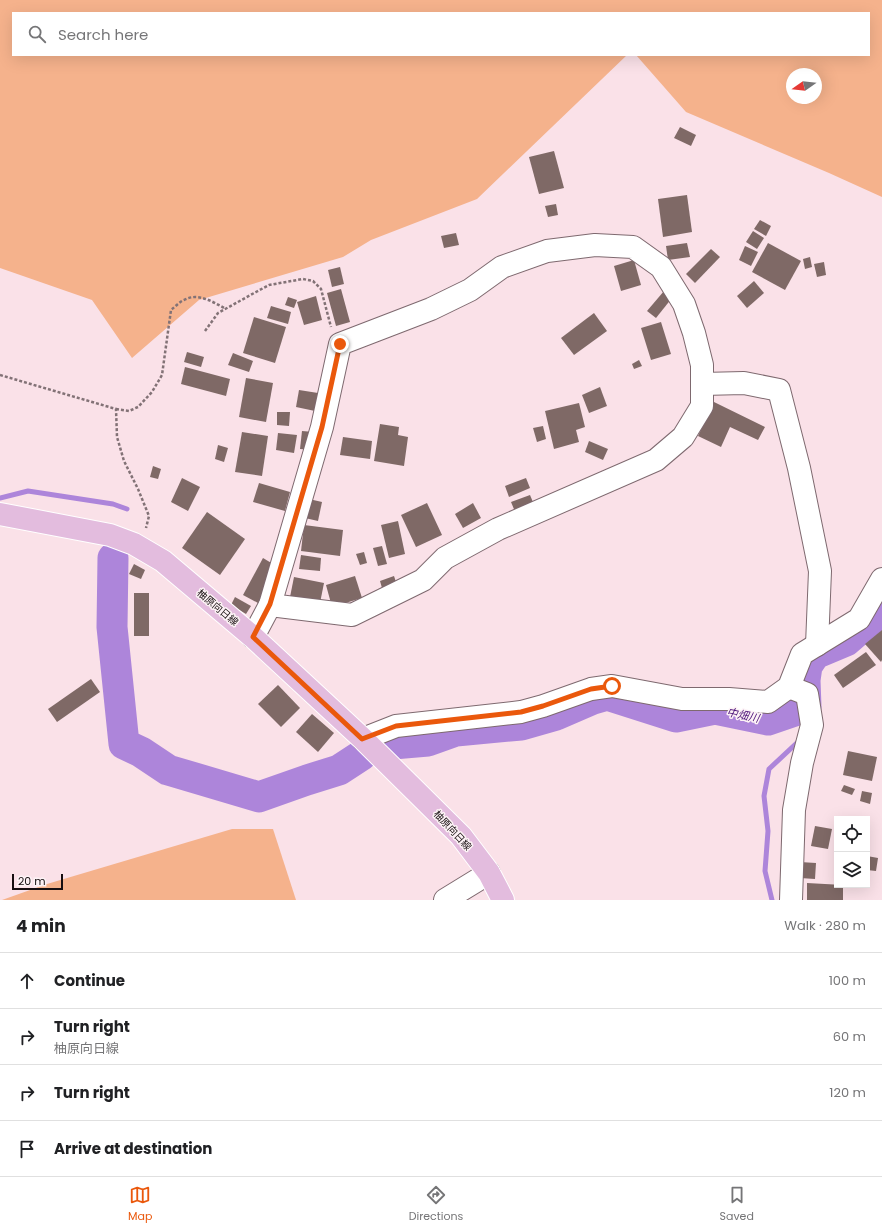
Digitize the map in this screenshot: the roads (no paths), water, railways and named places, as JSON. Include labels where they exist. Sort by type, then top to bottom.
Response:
[{"type":"main road","name":"柚原向日線","points":[[0,514],[110,535],[134,544],[164,561],[253,637],[362,739],[461,836],[489,873],[503,900]]},
{"type":"street","points":[[253,637],[270,604],[322,427],[340,344],[431,309],[470,290],[502,267],[547,251],[595,245],[633,247],[661,267],[684,304],[694,333],[702,364],[702,406],[682,437],[656,460],[498,529],[445,558],[423,580],[352,615],[270,604]]},
{"type":"street","points":[[702,384],[744,383],[779,390],[799,468],[820,572],[817,645]]},
{"type":"street","points":[[362,739],[396,726],[521,712],[591,689],[612,686],[682,699],[730,699],[768,702],[789,687],[802,654],[859,619],[882,579]]},
{"type":"street","points":[[789,687],[807,694],[812,725],[802,763],[794,810],[790,900]]},
{"type":"street","points":[[445,900],[489,873]]},
{"type":"waterway","points":[[0,498],[28,491],[113,504],[127,509]]},
{"type":"waterway","points":[[113,558],[112,627],[124,744],[141,752],[168,770],[259,797],[339,770],[362,755]]},
{"type":"waterway","name":"中畑川","points":[[381,745],[428,741],[456,731],[521,725],[556,715],[593,699],[607,695],[676,717],[715,709],[768,720],[806,707],[805,680],[807,666],[815,654],[846,641],[882,610]]},
{"type":"waterway","points":[[772,900],[765,871],[768,831],[764,796],[769,769],[800,740]]}]
